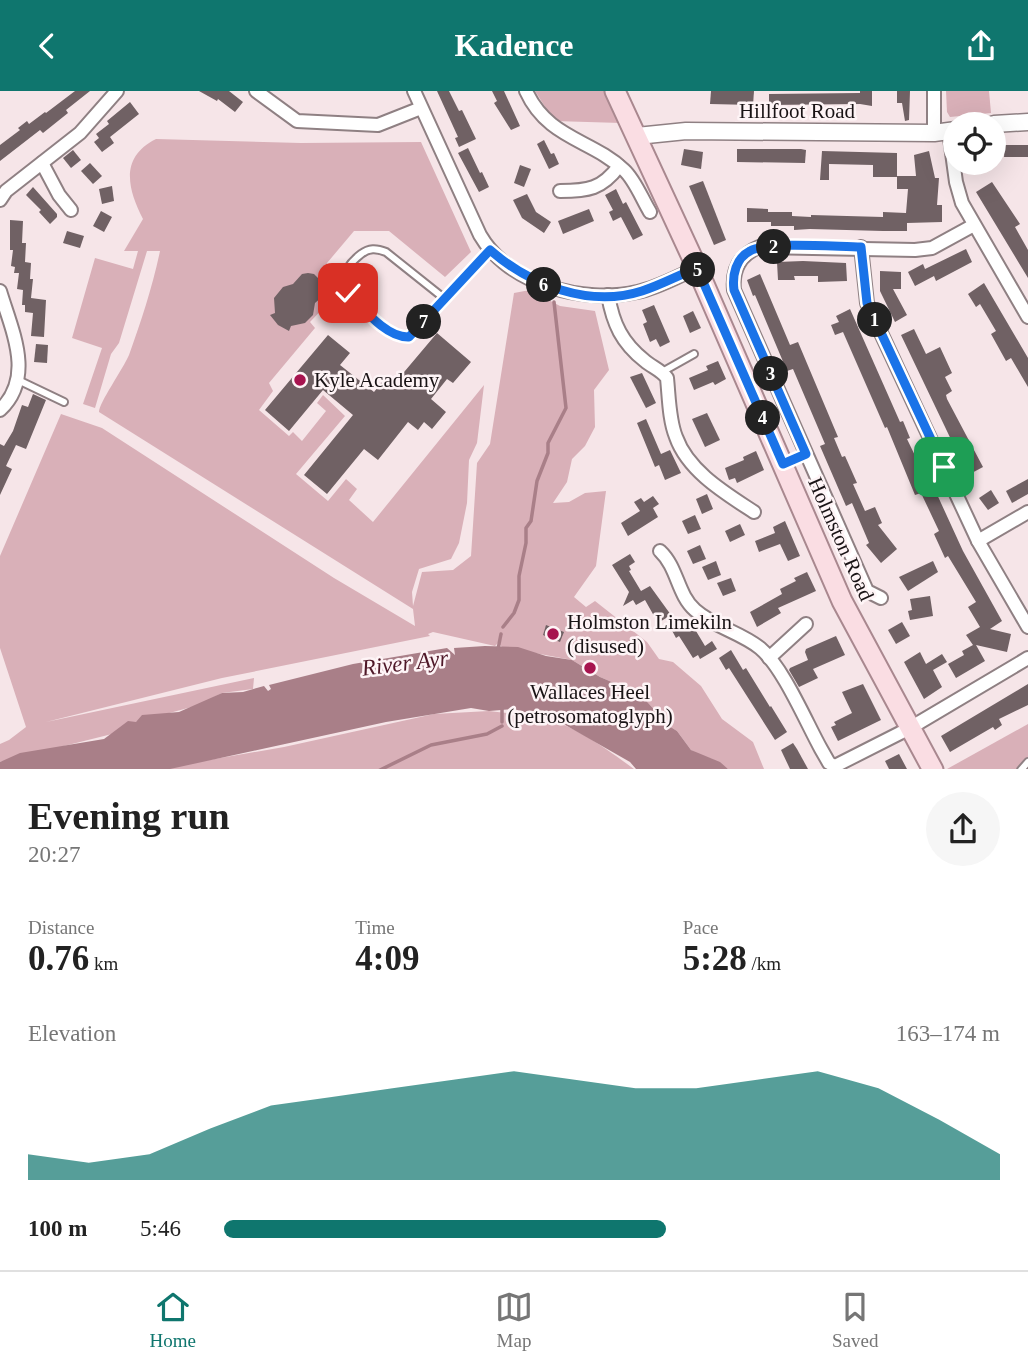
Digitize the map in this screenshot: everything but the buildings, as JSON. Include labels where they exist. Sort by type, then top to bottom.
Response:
[{"type":"main road","name":"Holmston Road","points":[[615,91],[697,268],[842,601],[933,769]]},
{"type":"street","points":[[0,200],[6,191],[80,133],[117,91]]},
{"type":"street","points":[[414,91],[472,218],[490,250],[504,263],[554,289],[584,295],[641,291],[697,268]]},
{"type":"street","points":[[526,91],[553,127],[628,173],[650,212]]},
{"type":"street","points":[[934,91],[943,121]]},
{"type":"street","points":[[260,92],[297,121],[378,125],[421,108]]},
{"type":"street","points":[[1006,123],[1028,122]]},
{"type":"street","name":"Hillfoot Road","points":[[637,136],[686,131],[943,131]]},
{"type":"street","points":[[42,163],[59,195],[71,210]]},
{"type":"street","points":[[560,191],[586,191],[610,178],[619,166]]},
{"type":"street","points":[[955,175],[962,203],[1028,317]]},
{"type":"street","points":[[974,225],[932,248],[915,250],[861,247],[867,303],[978,541],[1028,627]]},
{"type":"street","name":"Holmston Road","points":[[861,247],[759,247],[743,256],[736,267],[734,290],[867,591],[881,598]]},
{"type":"street","points":[[0,291],[20,370],[17,388],[0,410]]},
{"type":"street","points":[[608,295],[612,318],[622,339],[637,356],[667,378],[676,437],[684,451],[719,489],[754,512]]},
{"type":"street","points":[[783,464],[806,454]]},
{"type":"street","points":[[978,541],[1028,512]]},
{"type":"street","points":[[660,551],[669,559],[683,598],[696,611],[717,625],[740,634],[776,666],[829,763],[835,766],[910,728],[1028,658]]},
{"type":"street","points":[[769,658],[806,624]]},
{"type":"lane","points":[[445,299],[378,248],[366,250],[346,269],[344,282],[348,293],[389,331],[403,337],[415,333],[490,250]]},
{"type":"lane","points":[[662,372],[694,354]]},
{"type":"lane","points":[[18,380],[64,402]]},
{"type":"lane","points":[[1021,769],[1028,762]]},
{"type":"shaded area","points":[[535,91],[604,91],[621,123],[554,121]]},
{"type":"shaded area","points":[[946,91],[989,91],[991,112],[947,112]]},
{"type":"shaded area","points":[[156,139],[301,143],[421,142],[471,252],[445,277],[389,231],[354,231],[327,263],[328,303],[310,322],[315,328],[269,383],[273,391],[259,410],[289,436],[293,432],[302,441],[326,411],[317,403],[323,395],[345,416],[296,474],[328,501],[346,479],[357,489],[349,500],[373,522],[484,385],[477,443],[469,460],[467,503],[459,543],[451,559],[419,569],[412,592],[413,606],[422,572],[453,570],[471,556],[477,463],[490,444],[514,293],[530,290],[560,306],[595,311],[609,370],[594,390],[595,427],[585,446],[572,459],[567,482],[553,503],[569,502],[585,493],[606,491],[596,566],[574,597],[586,607],[595,601],[647,642],[659,659],[673,662],[701,686],[722,719],[753,742],[764,769],[728,769],[691,750],[677,731],[669,726],[640,694],[600,677],[572,660],[433,632],[428,634],[430,636],[222,678],[46,722],[254,678],[253,689],[222,693],[199,705],[136,722],[112,734],[0,762],[0,744],[26,727],[0,648],[0,556],[61,414],[102,428],[334,578],[415,626],[413,609],[99,412],[129,355],[160,251],[147,251],[119,343],[111,354],[95,408],[83,404],[102,348],[72,338],[95,258],[133,269],[138,251],[124,251],[143,219],[133,196],[130,174],[137,155],[144,146]]},
{"type":"shaded area","points":[[489,711],[551,720],[589,738],[634,769],[157,769],[284,747],[434,714]]},
{"type":"shaded area","points":[[1028,724],[1028,769],[947,769]]},
{"type":"water","name":"River Ayr","points":[[518,647],[546,656],[572,660],[600,677],[640,694],[669,726],[677,731],[691,750],[720,762],[728,769],[636,769],[630,762],[553,718],[530,716],[514,709],[489,711],[471,708],[386,722],[170,769],[0,769],[0,762],[20,753],[104,739],[128,721],[136,722],[142,715],[179,712],[222,693],[243,692],[264,686],[268,691],[271,689],[269,685],[353,664],[447,648],[455,655],[454,648]]},
{"type":"waterway","points":[[503,627],[514,613],[519,600],[519,576],[526,543],[526,528],[531,521],[537,481],[548,453],[548,443],[566,408],[554,302]]},
{"type":"waterway","points":[[498,649],[501,634]]},
{"type":"waterway","points":[[502,706],[502,722]]},
{"type":"waterway","points":[[382,769],[431,745],[487,734],[502,726]]},
{"type":"place","name":"Kyle Academy","points":[[300,380]]},
{"type":"place","name":"Holmston Limekiln (disused)","points":[[553,634]]},
{"type":"place","name":"Wallaces Heel (petrosomatoglyph)","points":[[590,668]]},
{"type":"route","points":[[348,293],[389,331],[409,337],[490,250],[504,263],[554,289],[584,295],[621,295],[641,291],[697,268],[783,464],[806,454],[734,290],[736,267],[743,256],[759,247],[861,247],[867,303],[944,467]]}]
